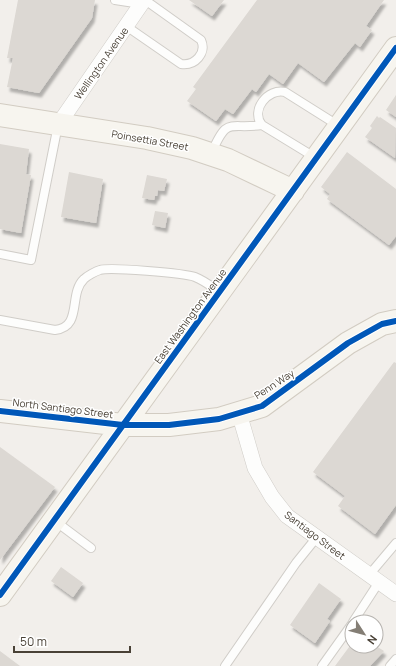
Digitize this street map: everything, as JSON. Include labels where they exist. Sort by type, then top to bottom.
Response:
[{"type":"street","name":"Wellington Avenue","points":[[58,125],[143,1]]},
{"type":"street","name":"East Washington Avenue","points":[[0,595],[316,158],[395,52]]},
{"type":"street","name":"Poinsettia Street","points":[[0,116],[147,138],[192,148],[211,154],[293,191]]},
{"type":"street","name":"Penn Way","points":[[124,425],[169,425],[219,419],[262,406],[348,343],[382,324],[396,321]]},
{"type":"street","name":"North Santiago Street","points":[[0,411],[124,425]]},
{"type":"street","name":"Santiago Street","points":[[239,413],[255,468],[272,497],[287,516],[396,594]]},
{"type":"lane","points":[[115,0],[143,1],[201,40],[204,45],[202,52],[196,61],[188,65],[181,64],[126,26]]},
{"type":"lane","points":[[316,158],[262,125],[258,120],[258,108],[271,93],[277,90],[292,95],[339,127]]},
{"type":"lane","points":[[0,254],[32,260],[58,125]]},
{"type":"lane","points":[[211,154],[218,137],[227,127],[262,125]]},
{"type":"lane","points":[[0,320],[55,330],[64,329],[70,324],[78,289],[84,279],[100,270],[114,269],[194,276],[220,292]]},
{"type":"lane","points":[[54,520],[91,548]]},
{"type":"lane","points":[[225,666],[296,564],[317,537]]},
{"type":"lane","points":[[357,614],[374,579],[396,543]]},
{"type":"lane","points":[[322,666],[344,635]]},
{"type":"lane","points":[[390,666],[396,659]]},
{"type":"building","points":[[18,0],[95,0],[92,18],[39,93],[7,87],[13,58],[7,58]]},
{"type":"building","points":[[189,0],[224,0],[212,16]]},
{"type":"building","points":[[257,0],[384,0],[366,26],[372,30],[360,47],[355,43],[324,82],[298,63],[283,84],[269,74],[256,92],[252,89],[233,114],[225,109],[216,121],[187,101],[196,89],[193,87]]},
{"type":"building","points":[[396,95],[396,117],[386,110]]},
{"type":"building","points":[[377,116],[396,128],[395,158],[365,137],[372,128],[370,126]]},
{"type":"building","points":[[0,144],[29,149],[26,174],[31,175],[21,233],[0,229]]},
{"type":"building","points":[[347,152],[396,189],[396,236],[389,245],[327,199],[330,194],[321,187]]},
{"type":"building","points":[[69,172],[103,179],[96,223],[61,217]]},
{"type":"building","points":[[147,175],[167,179],[164,191],[158,190],[157,196],[155,196],[154,200],[142,198]]},
{"type":"building","points":[[155,211],[168,213],[165,228],[152,225]]},
{"type":"building","points":[[394,362],[396,363],[396,505],[375,534],[338,506],[345,496],[313,472]]},
{"type":"building","points":[[0,447],[55,487],[0,560]]},
{"type":"building","points":[[61,567],[83,583],[73,597],[51,581]]},
{"type":"building","points":[[319,583],[341,599],[327,619],[330,621],[315,643],[290,625]]},
{"type":"building","points":[[0,651],[20,666],[0,666]]},
{"type":"building","points":[[344,654],[381,654],[370,666],[335,666]]},
{"type":"cycle path","points":[[0,595],[396,48]]},
{"type":"cycle path","points":[[0,411],[123,425],[169,425],[219,419],[262,406],[348,343],[382,324],[396,321]]}]
